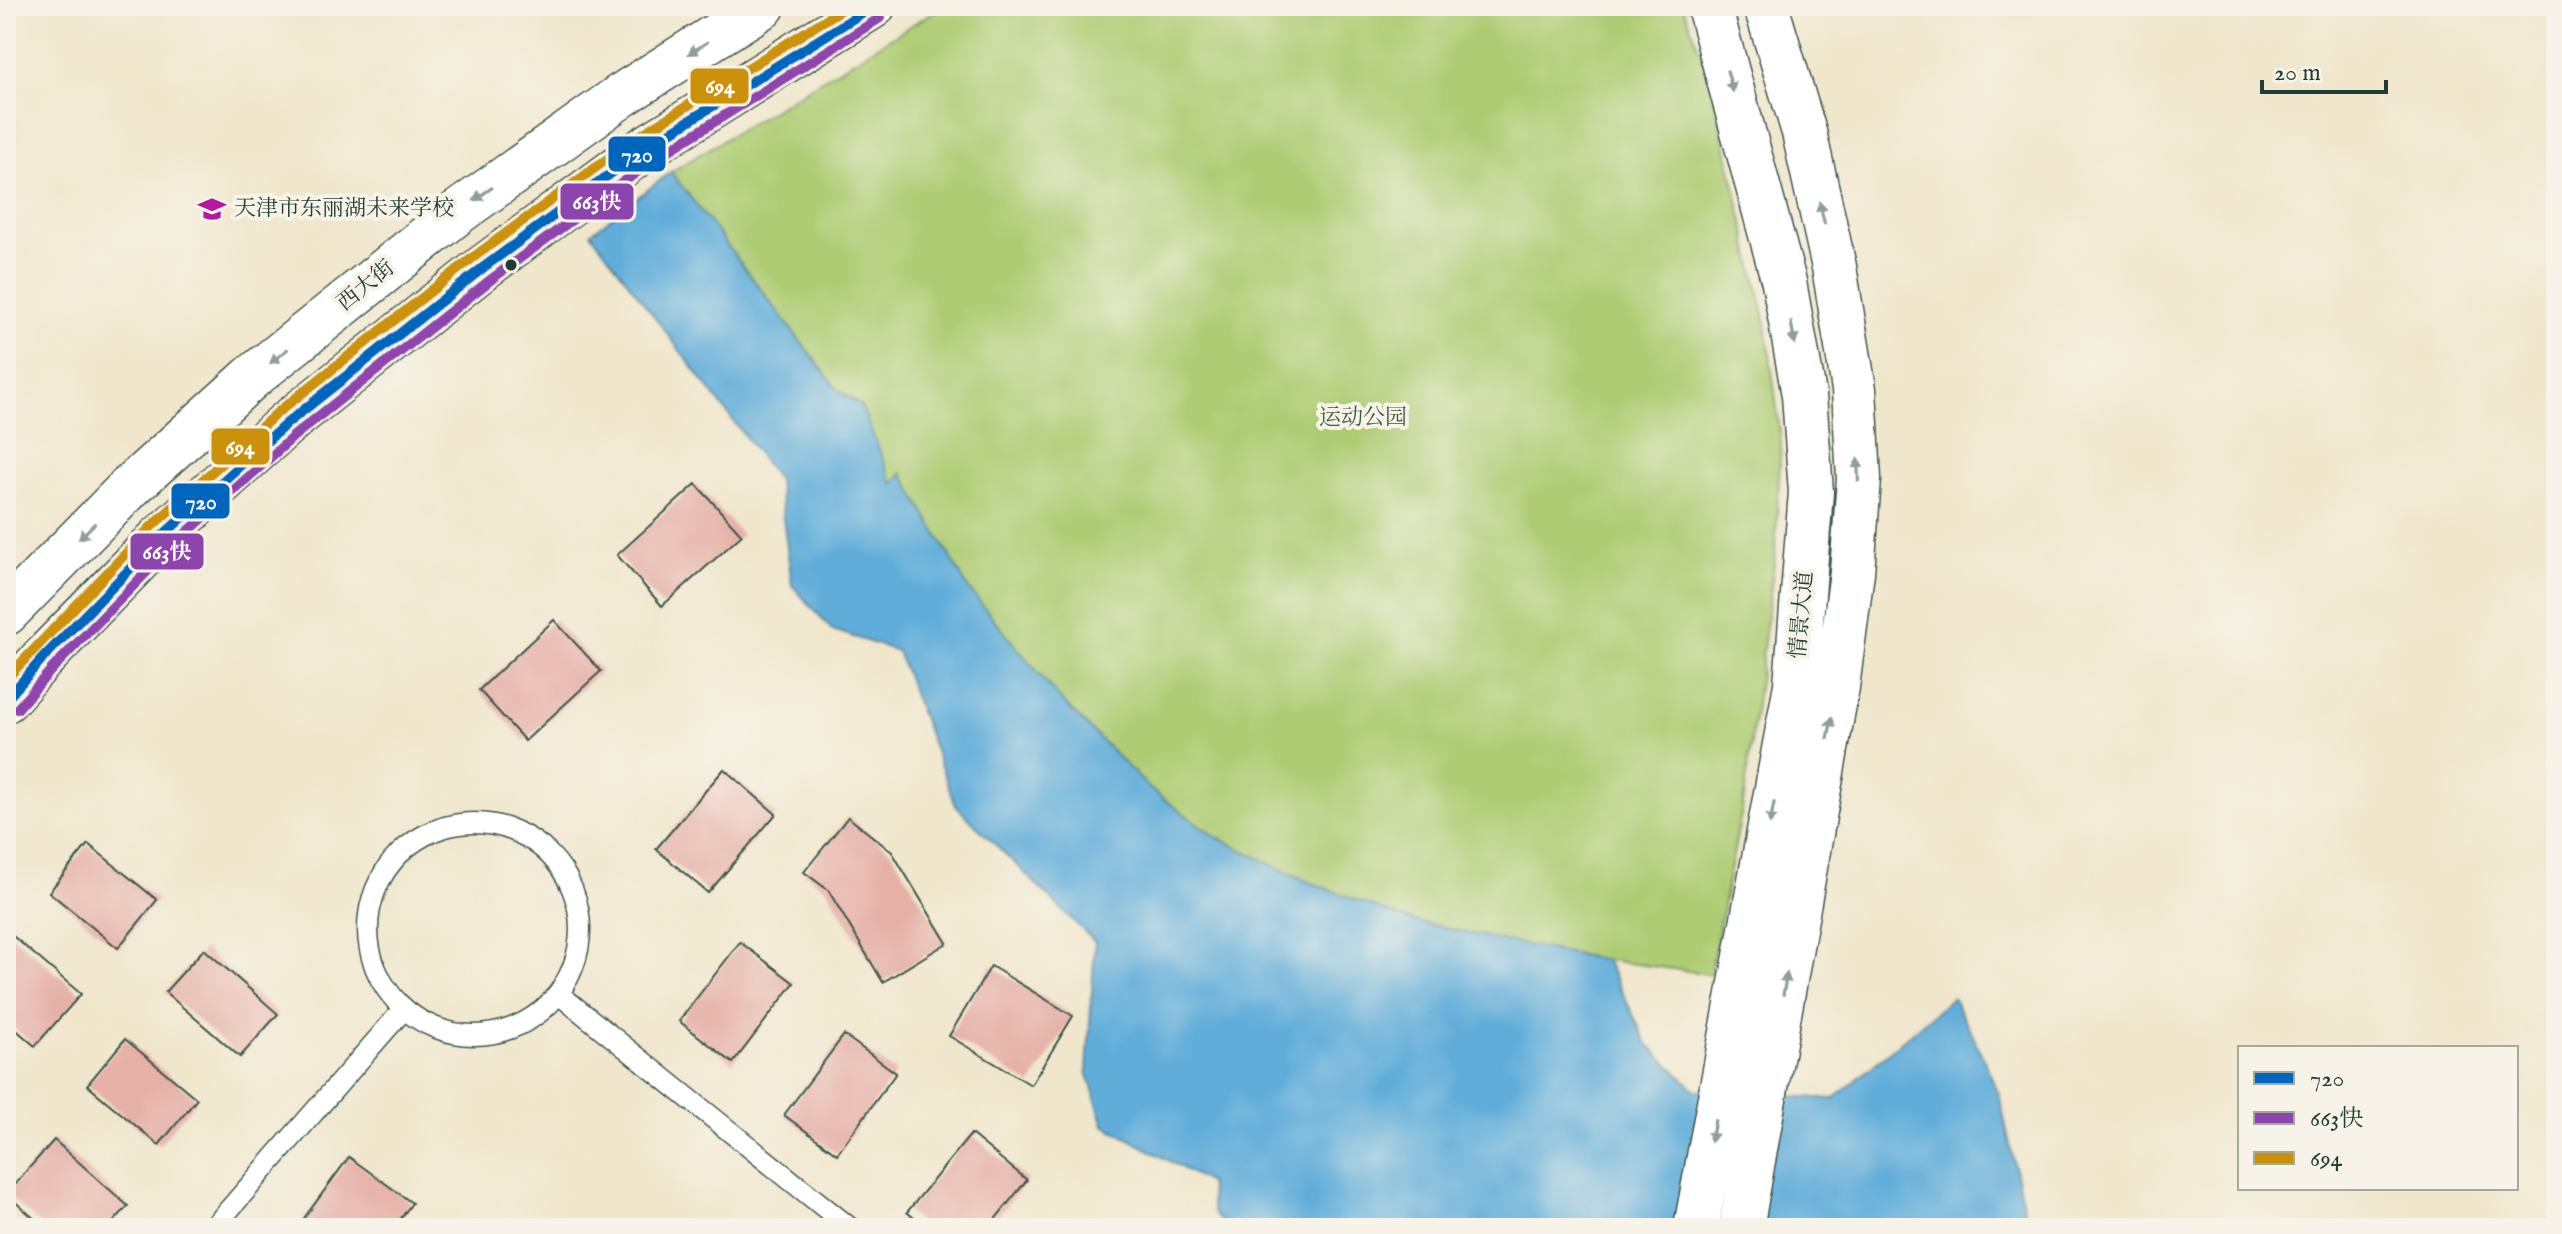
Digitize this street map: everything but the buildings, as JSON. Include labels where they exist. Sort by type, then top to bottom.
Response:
[{"type":"street","name":"西大街","points":[[6,613],[130,487],[251,378],[457,213],[622,95],[763,6]]},
{"type":"street","points":[[6,700],[161,537],[286,424],[484,267],[644,149],[873,6]]},
{"type":"street","name":"情景大道","points":[[1696,1228],[1796,685],[1811,492],[1804,395],[1784,282],[1709,6]]},
{"type":"street","name":"情景大道","points":[[1741,1228],[1837,687],[1852,572],[1859,479],[1854,389],[1834,267],[1804,132],[1766,6]]},
{"type":"street","points":[[1804,395],[1854,389]]},
{"type":"lane","points":[[469,822],[509,828],[544,848],[569,880],[580,919],[577,959],[560,995],[526,1024],[484,1036],[441,1031],[403,1010],[377,977],[366,935],[372,893],[394,857],[428,832],[469,822]]},
{"type":"lane","points":[[560,995],[850,1228]]},
{"type":"lane","points":[[213,1228],[403,1010]]},
{"type":"green space","name":"运动公园","points":[[943,6],[1683,6],[1711,81],[1766,324],[1781,441],[1775,555],[1744,798],[1710,974],[1606,960],[1405,919],[1302,879],[1216,837],[1149,788],[1058,697],[968,588],[902,474],[893,485],[861,406],[837,389],[671,172]]},
{"type":"water","points":[[671,172],[837,389],[861,406],[893,484],[902,473],[968,588],[1058,697],[1149,788],[1216,837],[1302,879],[1405,919],[1606,960],[1647,1043],[1695,1090],[1834,1099],[1952,998],[1969,1027],[1999,1094],[2028,1228],[1227,1228],[1213,1213],[1209,1183],[1104,1125],[1087,1071],[1095,942],[956,806],[897,651],[832,630],[792,585],[778,480],[591,233]]},
{"type":"transit line","name":"694","points":[[6,679],[151,527],[277,413],[475,256],[636,138],[847,6]]},
{"type":"transit line","name":"720","points":[[6,700],[161,537],[286,424],[484,267],[644,149],[873,6]]},
{"type":"transit line","name":"663快","points":[[17,709],[171,547],[295,435],[493,278],[652,161],[880,18]]},
{"type":"place","name":"天津市东丽湖未来学校","points":[[212,209]]}]
